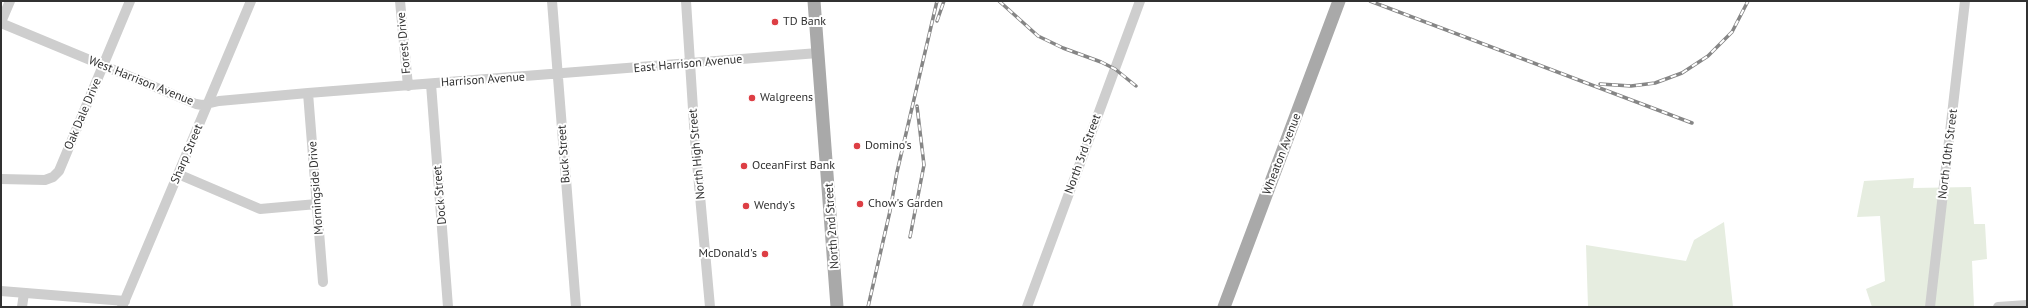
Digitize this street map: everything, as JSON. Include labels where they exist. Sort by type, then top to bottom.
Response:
[{"type":"main road","name":"North 2nd Street","points":[[814,1],[838,307]]},
{"type":"main road","name":"Wheaton Avenue","points":[[1224,307],[1339,1]]},
{"type":"street","points":[[1,23],[10,1]]},
{"type":"street","name":"Oak Dale Drive","points":[[1,179],[45,180],[53,177],[59,171],[130,1]]},
{"type":"street","name":"Sharp Street","points":[[124,304],[251,1]]},
{"type":"street","name":"Forest Drive","points":[[400,1],[408,86]]},
{"type":"street","name":"Buck Street","points":[[552,1],[576,307]]},
{"type":"street","name":"North High Street","points":[[686,1],[695,140],[710,307]]},
{"type":"street","name":"North 3rd Street","points":[[1027,307],[1140,1]]},
{"type":"street","name":"North 10th Street","points":[[1930,307],[1965,1]]},
{"type":"street","name":"West Harrison Avenue","points":[[1,23],[196,104],[308,93],[408,86]]},
{"type":"street","name":"East Harrison Avenue","points":[[559,75],[818,53]]},
{"type":"street","name":"Harrison Avenue","points":[[408,86],[559,75]]},
{"type":"street","name":"Dock Street","points":[[431,84],[448,307]]},
{"type":"street","name":"Morningside Drive","points":[[308,93],[323,282]]},
{"type":"street","points":[[178,174],[260,208],[317,204]]},
{"type":"street","points":[[1,291],[124,304]]},
{"type":"street","points":[[22,307],[24,293]]},
{"type":"street","points":[[1998,307],[2027,305]]},
{"type":"shaded area","points":[[1914,178],[1913,188],[1971,187],[1974,224],[1985,224],[1987,259],[1972,261],[1974,307],[1872,307],[1866,289],[1885,281],[1880,216],[1857,217],[1864,181]]},
{"type":"shaded area","points":[[1724,222],[1733,307],[1588,307],[1586,245],[1686,261],[1694,240]]},
{"type":"railway","points":[[868,307],[890,211],[897,172],[937,1]]},
{"type":"railway","points":[[937,21],[944,1]]},
{"type":"railway","points":[[999,1],[1038,36],[1115,69],[1136,86]]},
{"type":"railway","points":[[1370,1],[1692,123]]},
{"type":"railway","points":[[1600,84],[1631,86],[1655,83],[1682,73],[1708,56],[1732,32],[1748,1]]},
{"type":"railway","points":[[910,237],[924,165],[917,106]]},
{"type":"place","name":"TD Bank","points":[[775,22]]},
{"type":"place","name":"Walgreens","points":[[752,98]]},
{"type":"place","name":"Domino's","points":[[857,146]]},
{"type":"place","name":"OceanFirst Bank","points":[[744,166]]},
{"type":"place","name":"Chow's Garden","points":[[860,204]]},
{"type":"place","name":"Wendy's","points":[[746,206]]},
{"type":"place","name":"McDonald's","points":[[765,254]]}]
